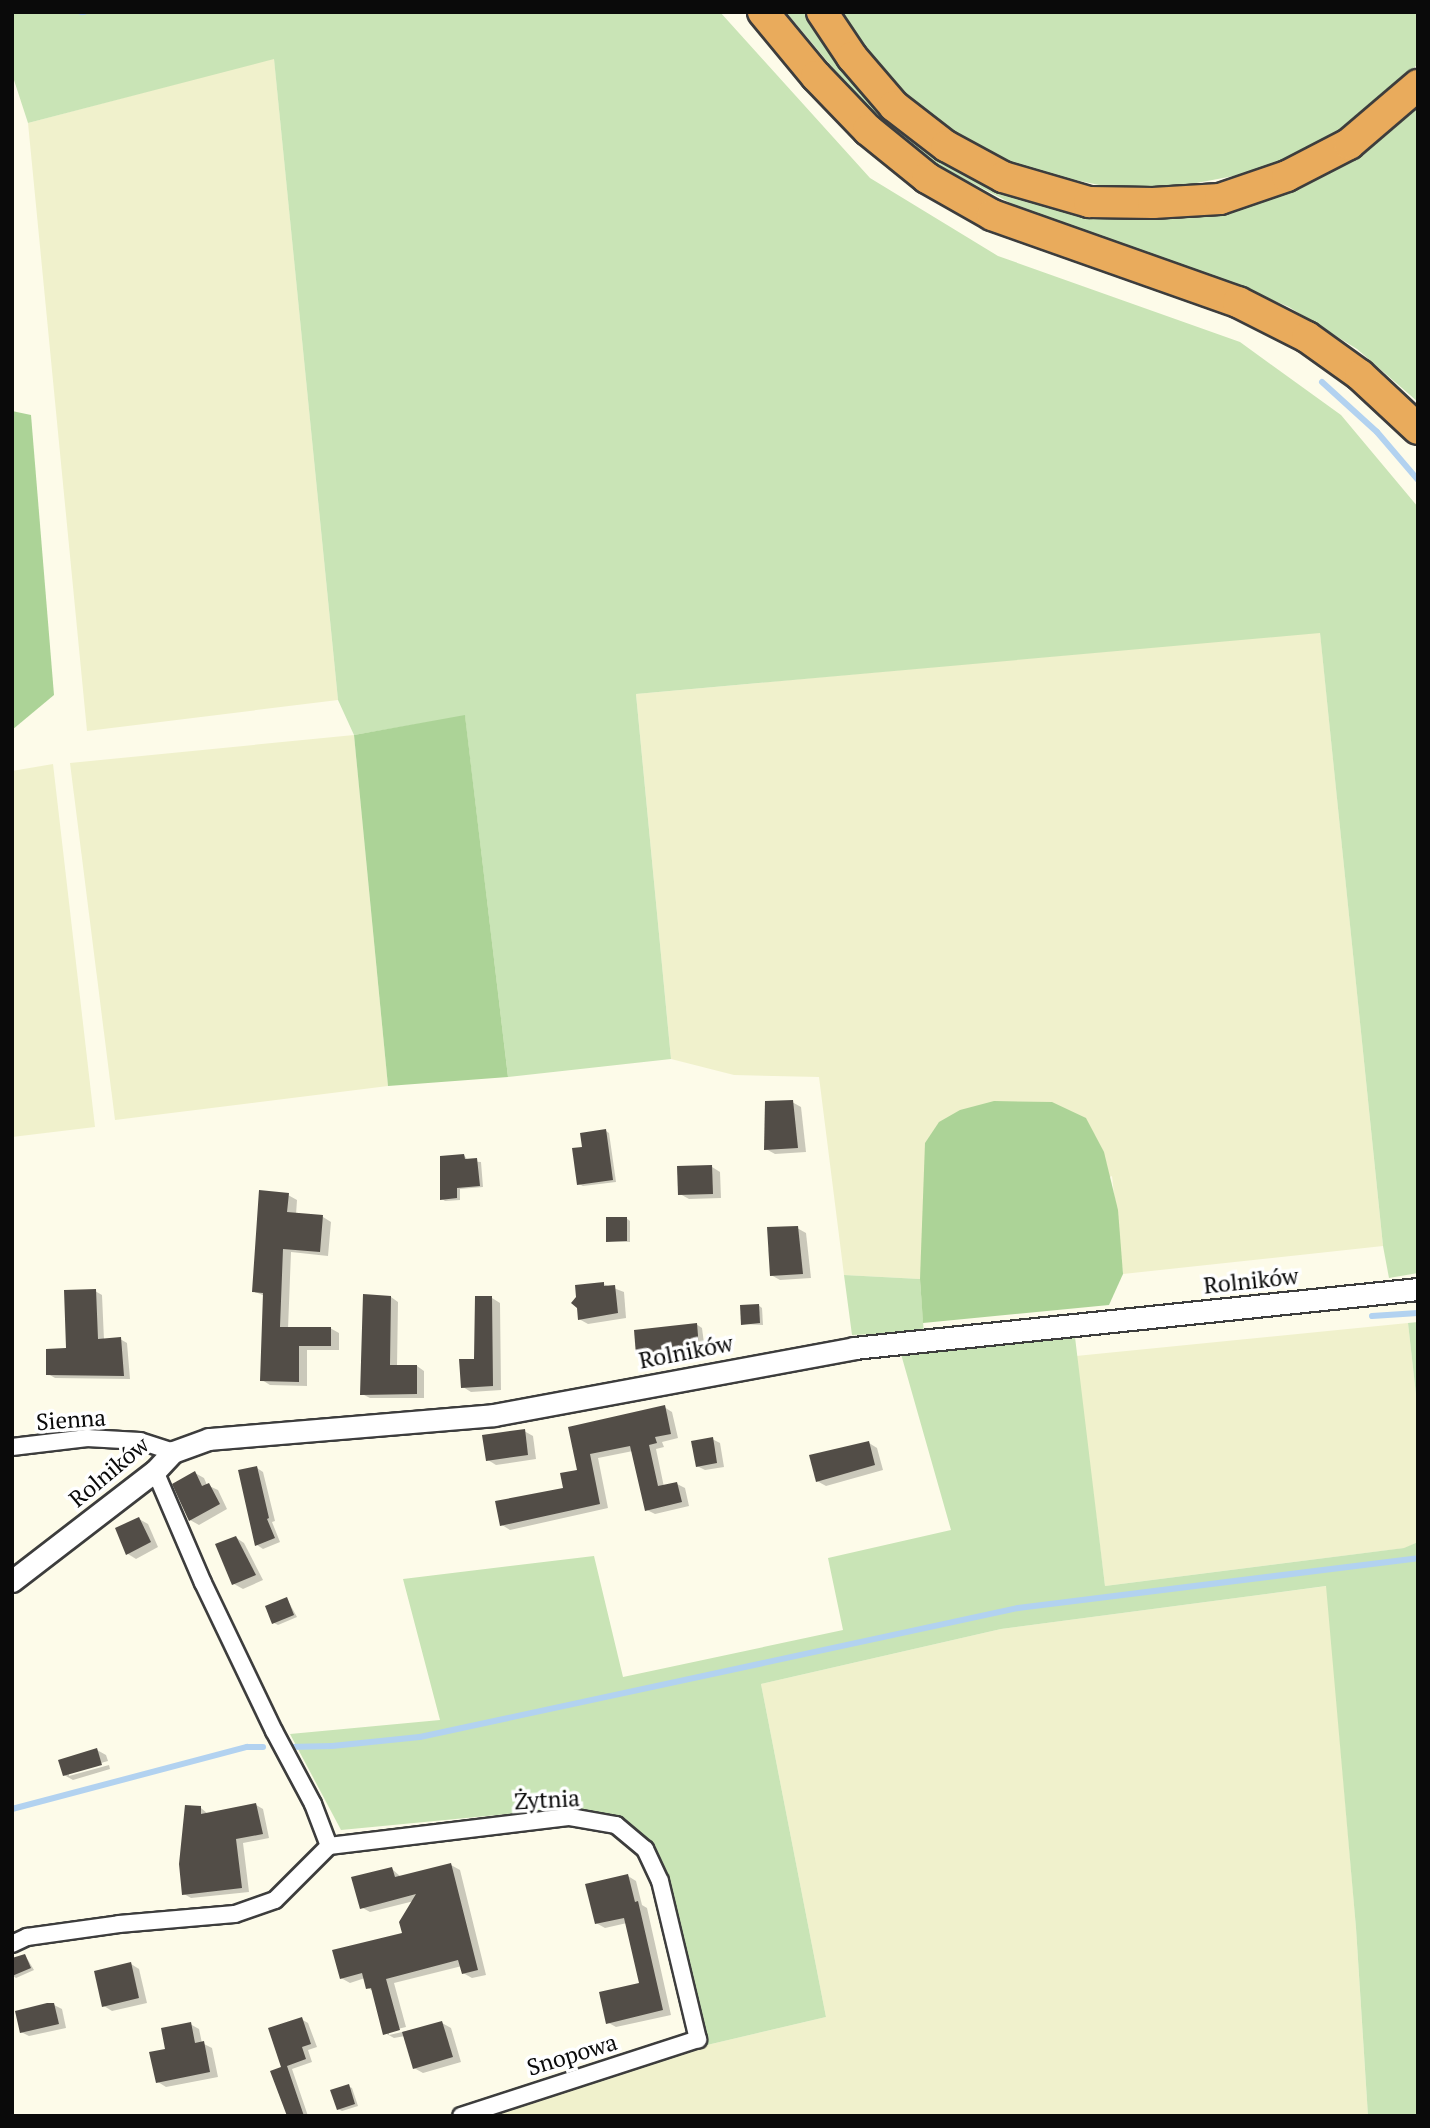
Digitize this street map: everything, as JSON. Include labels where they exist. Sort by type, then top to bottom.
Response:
[{"type":"highway","points":[[763,12],[816,76],[868,130],[928,178],[992,215],[1238,302],[1307,337],[1360,375],[1418,429]]},
{"type":"highway","points":[[822,12],[852,57],[894,106],[946,146],[1003,177],[1089,202],[1153,203],[1220,199],[1287,176],[1349,144],[1418,85]]},
{"type":"street","name":"Rolników","points":[[12,1581],[155,1471],[173,1452],[209,1439],[494,1415],[854,1348],[1418,1290]]},
{"type":"street","name":"Sienna","points":[[12,1447],[87,1438],[140,1441],[173,1452]]},
{"type":"street","points":[[12,1944],[27,1937],[119,1924],[235,1914],[275,1900],[329,1846],[313,1804],[274,1731],[155,1471]]},
{"type":"street","name":"Żytnia","points":[[329,1846],[570,1817],[616,1825],[645,1849],[660,1881],[698,2039]]},
{"type":"street","name":"Snopowa","points":[[461,2116],[698,2039]]},
{"type":"green space","points":[[12,12],[720,12],[870,178],[998,256],[1240,342],[1341,415],[1418,507],[1418,1273],[1389,1278],[1383,1246],[1320,633],[636,694],[671,1059],[508,1077],[465,716],[354,735],[338,700],[274,59],[28,123],[12,74]]},
{"type":"green space","points":[[786,12],[807,12],[827,48],[860,88],[971,175],[1023,199],[1093,213],[1171,217],[1219,209],[1418,104],[1418,402],[1357,349],[1289,307],[1220,278],[1038,217],[939,166],[897,137],[858,98]]},
{"type":"green space","points":[[836,12],[1418,12],[1418,64],[1359,118],[1290,157],[1239,175],[1170,188],[1104,186],[1046,174],[1000,160],[947,129],[899,91],[864,56]]},
{"type":"green space","points":[[274,58],[338,700],[87,731],[28,123]]},
{"type":"green space","points":[[12,411],[31,415],[54,695],[12,730]]},
{"type":"green space","points":[[1320,632],[1383,1246],[1123,1274],[1112,1176],[922,1264],[920,1279],[844,1275],[819,1077],[734,1075],[671,1059],[636,694]]},
{"type":"green space","points":[[465,715],[508,1077],[388,1086],[354,735]]},
{"type":"green space","points":[[354,735],[388,1086],[115,1120],[70,763]]},
{"type":"green space","points":[[53,764],[95,1127],[12,1137],[12,771]]},
{"type":"green space","points":[[994,1101],[1052,1102],[1086,1118],[1104,1152],[1118,1210],[1123,1274],[1109,1305],[923,1323],[920,1279],[925,1143],[939,1122],[960,1110]]},
{"type":"green space","points":[[844,1275],[920,1279],[925,1349],[1075,1337],[1105,1586],[1404,1548],[1418,1542],[1418,2116],[1368,2116],[1356,1928],[1326,1586],[1001,1629],[761,1684],[826,2017],[707,2045],[667,1878],[651,1845],[614,1816],[569,1808],[341,1830],[290,1734],[440,1720],[403,1579],[594,1556],[623,1677],[843,1630],[828,1558],[951,1530],[895,1333],[852,1335]]},
{"type":"green space","points":[[1418,1322],[1418,1412],[1408,1323]]},
{"type":"green space","points":[[1408,1323],[1418,1412],[1418,1542],[1405,1548],[1105,1586],[1076,1356]]},
{"type":"green space","points":[[1327,1586],[1356,1928],[1368,2116],[480,2116],[707,2045],[826,2017],[761,1684],[1001,1629]]},
{"type":"building","points":[[793,1100],[798,1148],[764,1150],[765,1101]]},
{"type":"building","points":[[606,1129],[613,1180],[577,1185],[572,1148],[582,1147],[580,1133]]},
{"type":"building","points":[[464,1154],[465,1159],[477,1158],[480,1186],[457,1188],[457,1198],[440,1200],[440,1156]]},
{"type":"building","points":[[712,1165],[713,1194],[678,1195],[677,1166]]},
{"type":"building","points":[[259,1190],[289,1193],[287,1212],[323,1215],[320,1252],[283,1249],[280,1327],[331,1327],[331,1346],[299,1346],[299,1382],[260,1381],[263,1293],[252,1292]]},
{"type":"building","points":[[606,1217],[627,1217],[627,1241],[606,1242]]},
{"type":"building","points":[[798,1226],[803,1274],[770,1276],[767,1227]]},
{"type":"building","points":[[604,1282],[604,1286],[615,1285],[618,1313],[578,1320],[577,1308],[571,1303],[576,1297],[575,1285]]},
{"type":"building","points":[[96,1289],[98,1339],[121,1337],[124,1376],[46,1375],[46,1349],[66,1348],[64,1290]]},
{"type":"building","points":[[363,1294],[391,1296],[390,1365],[417,1365],[417,1394],[360,1395]]},
{"type":"building","points":[[475,1296],[492,1296],[493,1386],[461,1388],[459,1359],[474,1359]]},
{"type":"building","points":[[759,1304],[760,1323],[741,1325],[740,1305]]},
{"type":"building","points":[[697,1323],[699,1349],[636,1355],[634,1330]]},
{"type":"building","points":[[665,1405],[671,1434],[655,1437],[657,1443],[649,1445],[658,1486],[677,1482],[682,1502],[645,1511],[630,1446],[590,1454],[600,1504],[500,1526],[495,1501],[563,1488],[560,1473],[577,1470],[568,1427]]},
{"type":"building","points":[[525,1429],[528,1455],[486,1461],[482,1435]]},
{"type":"building","points":[[713,1437],[717,1463],[696,1467],[691,1441]]},
{"type":"building","points":[[869,1441],[875,1465],[816,1482],[809,1455]]},
{"type":"building","points":[[257,1466],[269,1518],[267,1519],[275,1538],[255,1546],[238,1470]]},
{"type":"building","points":[[195,1471],[202,1486],[209,1483],[220,1504],[189,1521],[172,1484]]},
{"type":"building","points":[[139,1517],[151,1542],[126,1555],[115,1528]]},
{"type":"building","points":[[236,1536],[256,1575],[232,1585],[215,1544]]},
{"type":"building","points":[[287,1597],[294,1615],[272,1624],[265,1606]]},
{"type":"building","points":[[97,1748],[102,1765],[63,1776],[58,1760]]},
{"type":"building","points":[[256,1803],[263,1834],[236,1839],[242,1888],[182,1895],[179,1864],[185,1805],[201,1806],[201,1814]]},
{"type":"building","points":[[451,1863],[478,1970],[462,1974],[458,1960],[386,1979],[400,2030],[383,2035],[371,1988],[366,1989],[362,1973],[340,1979],[332,1950],[402,1933],[399,1922],[416,1894],[360,1909],[351,1877],[392,1867],[395,1877]]},
{"type":"building","points":[[628,1874],[635,1902],[638,1901],[663,2010],[606,2024],[599,1992],[639,1983],[624,1918],[595,1924],[585,1884]]},
{"type":"building","points":[[25,1954],[31,1968],[12,1976],[12,1958]]},
{"type":"building","points":[[131,1962],[139,1998],[102,2007],[94,1971]]},
{"type":"building","points":[[54,2003],[59,2024],[20,2033],[15,2011]]},
{"type":"building","points":[[302,2017],[311,2044],[302,2047],[306,2059],[287,2066],[304,2116],[287,2116],[270,2071],[281,2067],[268,2028]]},
{"type":"building","points":[[442,2021],[453,2057],[413,2069],[402,2032]]},
{"type":"building","points":[[191,2022],[195,2043],[204,2041],[210,2072],[156,2083],[149,2052],[165,2049],[161,2028]]},
{"type":"building","points":[[349,2084],[355,2104],[337,2110],[330,2090]]},
{"type":"waterway","points":[[1322,382],[1377,432],[1418,480]]},
{"type":"waterway","points":[[1372,1316],[1418,1313]]},
{"type":"waterway","points":[[289,1747],[332,1746],[420,1737],[1018,1608],[1418,1558]]},
{"type":"waterway","points":[[12,1809],[247,1747],[263,1747]]}]
